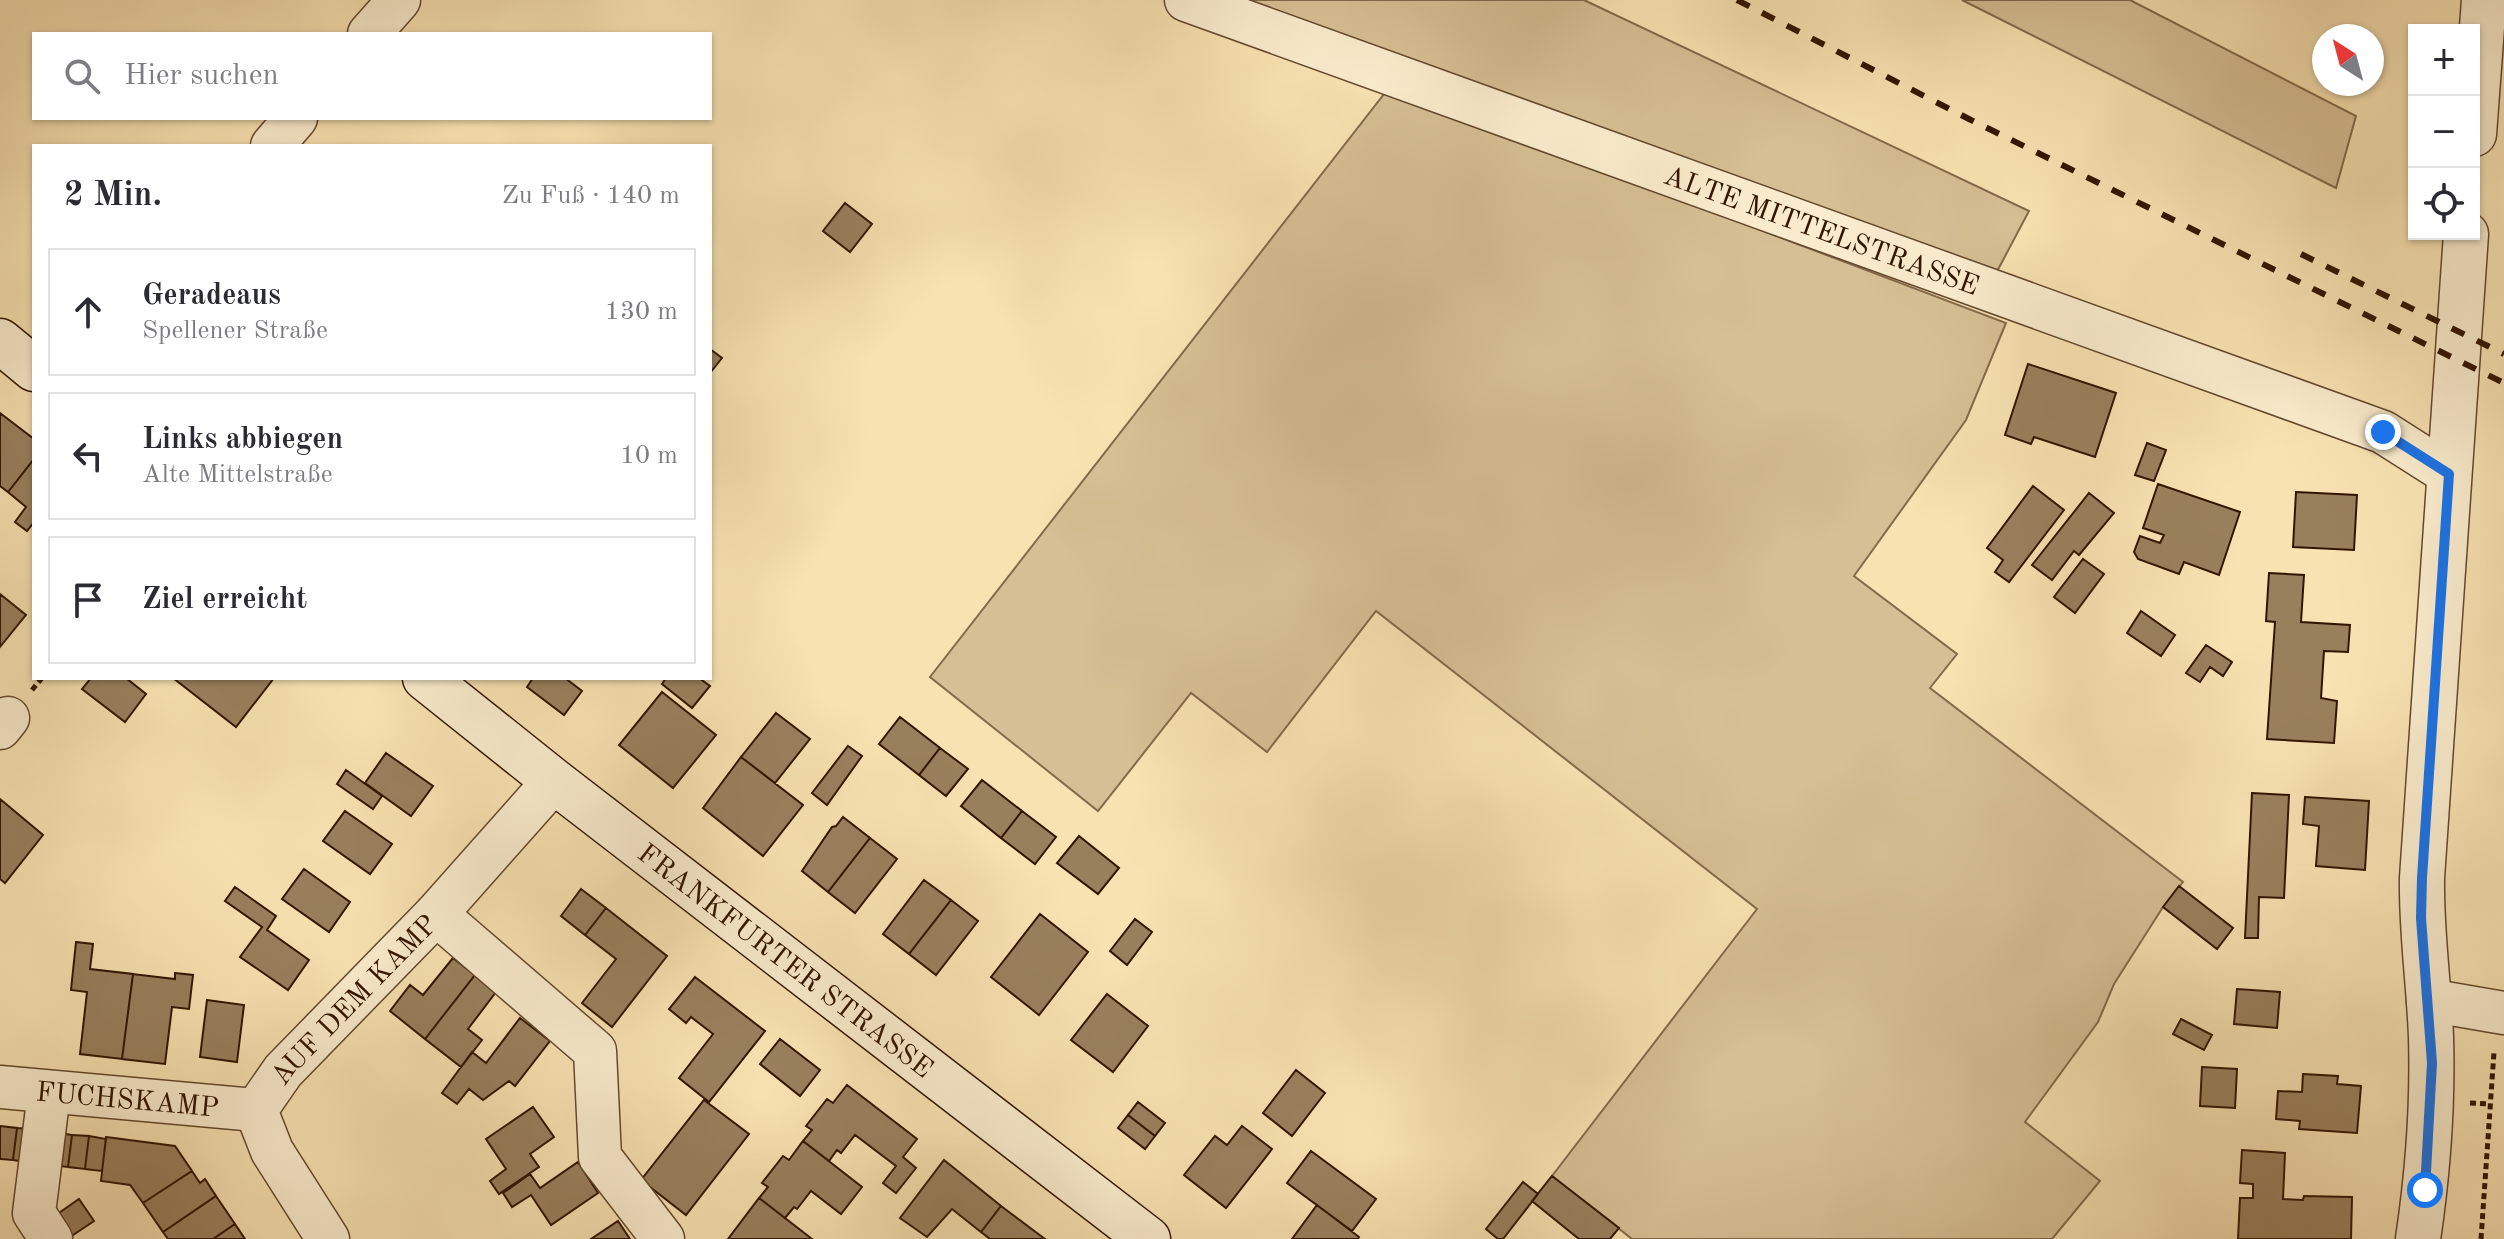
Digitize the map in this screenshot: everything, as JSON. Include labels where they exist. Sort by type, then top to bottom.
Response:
[{"type":"street","points":[[371,32],[399,0]]},
{"type":"street","name":"ALTE MITTELSTRASSE","points":[[1186,0],[2383,432],[2449,474]]},
{"type":"street","points":[[2477,96],[2484,0]]},
{"type":"street","points":[[274,144],[294,120]]},
{"type":"street","points":[[2418,1239],[2432,1101],[2421,918],[2422,878],[2466,240]]},
{"type":"street","points":[[0,341],[32,367]]},
{"type":"street","name":"FRANKFURTER STRASSE","points":[[428,680],[1148,1239]]},
{"type":"street","name":"AUF DEM KAMP","points":[[328,1239],[272,1151],[256,1110],[283,1071],[436,914],[554,781]]},
{"type":"street","points":[[436,914],[595,1051],[600,1157],[663,1239]]},
{"type":"street","points":[[2428,1000],[2500,1012]]},
{"type":"street","name":"FUCHSKAMP","points":[[0,1087],[256,1110]]},
{"type":"street","points":[[49,1093],[34,1213],[51,1239]]},
{"type":"path","points":[[2481,1239],[2500,1012]]},
{"type":"shaded area","points":[[1234,0],[1584,0],[2029,211],[1993,279]]},
{"type":"shaded area","points":[[1962,0],[2130,0],[2356,116],[2336,188]]},
{"type":"shaded area","points":[[1388,89],[2006,323],[1966,420],[1854,576],[1957,654],[1930,688],[2183,882],[2163,907],[2114,984],[2098,1022],[2025,1122],[2100,1181],[2052,1239],[1632,1239],[1552,1176],[1757,909],[1376,611],[1267,752],[1191,693],[1098,811],[930,677]]},
{"type":"building","points":[[845,203],[872,224],[850,252],[823,231]]},
{"type":"building","points":[[712,350],[722,358],[712,370]]},
{"type":"building","points":[[2028,364],[2116,393],[2095,457],[2034,437],[2031,444],[2005,435]]},
{"type":"building","points":[[0,413],[32,437],[32,462],[8,492],[0,486]]},
{"type":"building","points":[[2147,443],[2166,450],[2154,481],[2135,475]]},
{"type":"building","points":[[32,462],[32,525],[27,531],[15,522],[26,507],[8,492]]},
{"type":"building","points":[[2158,484],[2240,512],[2219,575],[2184,562],[2179,574],[2138,559],[2134,552],[2140,536],[2160,543],[2164,535],[2143,528]]},
{"type":"building","points":[[2033,486],[2064,510],[2009,582],[1995,572],[2003,560],[1987,548]]},
{"type":"building","points":[[2296,492],[2357,495],[2354,550],[2293,547]]},
{"type":"building","points":[[2089,493],[2114,513],[2079,555],[2074,551],[2052,580],[2032,565]]},
{"type":"building","points":[[2083,559],[2104,574],[2075,613],[2054,597]]},
{"type":"building","points":[[2269,573],[2304,575],[2301,622],[2350,625],[2348,652],[2324,651],[2321,698],[2337,701],[2334,743],[2267,739],[2275,622],[2266,621]]},
{"type":"building","points":[[0,594],[26,615],[0,647]]},
{"type":"building","points":[[2141,611],[2175,635],[2161,656],[2127,633]]},
{"type":"building","points":[[2206,645],[2232,662],[2223,676],[2210,667],[2200,682],[2186,673]]},
{"type":"building","points":[[89,680],[128,680],[146,694],[125,722],[82,689]]},
{"type":"building","points":[[176,680],[272,680],[236,727]]},
{"type":"building","points":[[532,680],[568,680],[582,691],[564,715],[527,687]]},
{"type":"building","points":[[665,680],[702,680],[710,686],[692,708],[662,684]]},
{"type":"building","points":[[662,692],[716,735],[673,788],[619,745]]},
{"type":"building","points":[[776,713],[810,739],[775,783],[741,757]]},
{"type":"building","points":[[900,717],[940,748],[919,775],[879,744]]},
{"type":"building","points":[[848,746],[862,756],[827,805],[812,793]]},
{"type":"building","points":[[940,748],[968,769],[946,796],[919,775]]},
{"type":"building","points":[[386,753],[433,786],[411,816],[365,783]]},
{"type":"building","points":[[741,757],[803,805],[763,856],[703,808]]},
{"type":"building","points":[[346,770],[382,796],[373,809],[337,784]]},
{"type":"building","points":[[982,780],[1022,811],[1001,838],[961,806]]},
{"type":"building","points":[[2252,793],[2289,795],[2284,898],[2259,897],[2258,938],[2245,938]]},
{"type":"building","points":[[2305,797],[2369,801],[2365,870],[2316,866],[2319,826],[2303,824]]},
{"type":"building","points":[[0,799],[43,835],[5,883],[0,879]]},
{"type":"building","points":[[345,811],[392,844],[370,874],[323,841]]},
{"type":"building","points":[[1022,811],[1056,837],[1035,864],[1001,838]]},
{"type":"building","points":[[843,817],[870,838],[828,892],[802,871],[832,827]]},
{"type":"building","points":[[1079,836],[1119,868],[1098,894],[1057,863]]},
{"type":"building","points":[[870,838],[897,859],[855,913],[828,892]]},
{"type":"building","points":[[304,869],[350,902],[329,932],[282,899]]},
{"type":"building","points":[[924,880],[951,900],[909,954],[883,934]]},
{"type":"building","points":[[2179,886],[2233,928],[2217,949],[2163,907]]},
{"type":"building","points":[[235,887],[276,916],[267,930],[309,960],[288,990],[240,957],[262,927],[225,901]]},
{"type":"building","points":[[581,889],[606,908],[585,935],[561,916]]},
{"type":"building","points":[[951,900],[978,921],[936,975],[909,954]]},
{"type":"building","points":[[606,908],[667,956],[612,1027],[582,1003],[616,959],[585,935]]},
{"type":"building","points":[[1040,914],[1088,952],[1039,1015],[991,977]]},
{"type":"building","points":[[1135,919],[1152,932],[1127,965],[1110,951]]},
{"type":"building","points":[[76,942],[93,944],[90,969],[133,974],[122,1059],[80,1054],[87,992],[71,990]]},
{"type":"building","points":[[453,958],[475,975],[425,1039],[390,1011],[410,985],[423,995]]},
{"type":"building","points":[[175,973],[193,975],[189,1009],[172,1007],[165,1064],[122,1059],[133,974],[175,979]]},
{"type":"building","points":[[475,975],[496,992],[468,1029],[482,1040],[461,1067],[425,1039]]},
{"type":"building","points":[[695,977],[765,1031],[709,1102],[679,1078],[713,1034],[691,1017],[686,1023],[669,1009]]},
{"type":"building","points":[[2237,989],[2280,992],[2277,1028],[2234,1024]]},
{"type":"building","points":[[1107,994],[1148,1026],[1113,1072],[1071,1040]]},
{"type":"building","points":[[207,1000],[244,1005],[237,1062],[200,1057]]},
{"type":"building","points":[[520,1018],[550,1041],[515,1086],[509,1081],[483,1100],[469,1089],[457,1104],[442,1093],[472,1052],[486,1063]]},
{"type":"building","points":[[2181,1019],[2212,1035],[2204,1050],[2173,1034]]},
{"type":"building","points":[[780,1039],[820,1070],[800,1096],[760,1064]]},
{"type":"building","points":[[2202,1067],[2237,1069],[2235,1108],[2200,1106]]},
{"type":"building","points":[[1296,1070],[1325,1093],[1292,1136],[1263,1113]]},
{"type":"building","points":[[2303,1074],[2338,1076],[2337,1084],[2361,1086],[2357,1133],[2299,1129],[2300,1121],[2276,1119],[2278,1091],[2302,1092]]},
{"type":"building","points":[[847,1085],[917,1139],[903,1157],[916,1168],[896,1193],[883,1183],[896,1166],[855,1135],[841,1153],[837,1150],[829,1161],[803,1141],[812,1130],[806,1126],[827,1099],[833,1103]]},
{"type":"building","points":[[704,1100],[749,1134],[686,1215],[641,1180]]},
{"type":"building","points":[[1138,1102],[1165,1123],[1155,1136],[1128,1115]]},
{"type":"building","points":[[533,1107],[554,1137],[530,1154],[539,1167],[499,1194],[490,1181],[506,1169],[486,1139]]},
{"type":"building","points":[[1128,1115],[1155,1136],[1145,1149],[1118,1128]]},
{"type":"building","points":[[0,1126],[17,1128],[13,1160],[0,1159]]},
{"type":"building","points":[[1242,1126],[1272,1149],[1226,1208],[1184,1175],[1215,1136],[1227,1145]]},
{"type":"building","points":[[17,1128],[34,1129],[30,1163],[13,1160]]},
{"type":"building","points":[[55,1132],[72,1135],[68,1167],[51,1165]]},
{"type":"building","points":[[72,1135],[89,1136],[85,1169],[68,1167]]},
{"type":"building","points":[[89,1136],[106,1139],[102,1171],[85,1169]]},
{"type":"building","points":[[106,1137],[175,1146],[192,1171],[143,1203],[130,1185],[101,1181]]},
{"type":"building","points":[[803,1141],[862,1187],[841,1214],[811,1191],[797,1209],[794,1207],[785,1218],[759,1198],[768,1187],[762,1183],[783,1156],[789,1160]]},
{"type":"building","points":[[2242,1150],[2285,1153],[2283,1199],[2352,1197],[2351,1239],[2238,1239],[2240,1198],[2253,1198],[2253,1184],[2240,1183]]},
{"type":"building","points":[[1311,1151],[1376,1199],[1352,1231],[1287,1183]]},
{"type":"building","points":[[944,1160],[1001,1206],[981,1232],[952,1209],[927,1237],[900,1218]]},
{"type":"building","points":[[578,1162],[598,1193],[551,1225],[531,1195],[512,1207],[503,1193],[530,1174],[540,1188]]},
{"type":"building","points":[[192,1171],[200,1183],[205,1179],[216,1196],[163,1232],[143,1203]]},
{"type":"building","points":[[1552,1176],[1619,1228],[1610,1239],[1579,1239],[1532,1201]]},
{"type":"building","points":[[1523,1182],[1538,1194],[1503,1239],[1498,1239],[1486,1229]]},
{"type":"building","points":[[216,1196],[235,1224],[213,1239],[168,1239],[163,1232]]},
{"type":"building","points":[[759,1198],[785,1218],[812,1239],[728,1239]]},
{"type":"building","points":[[79,1199],[94,1221],[70,1237],[56,1215]]},
{"type":"building","points":[[1317,1205],[1359,1237],[1358,1239],[1292,1239]]},
{"type":"building","points":[[1001,1206],[1045,1239],[990,1239],[981,1232]]},
{"type":"building","points":[[618,1221],[630,1239],[591,1239]]},
{"type":"building","points":[[235,1224],[245,1239],[213,1239]]},
{"type":"railway","points":[[1737,0],[1969,119],[2504,383]]},
{"type":"railway","points":[[2301,254],[2504,354]]},
{"type":"route","points":[[2383,432],[2449,474],[2422,878],[2421,918],[2432,1063],[2425,1190]]}]
